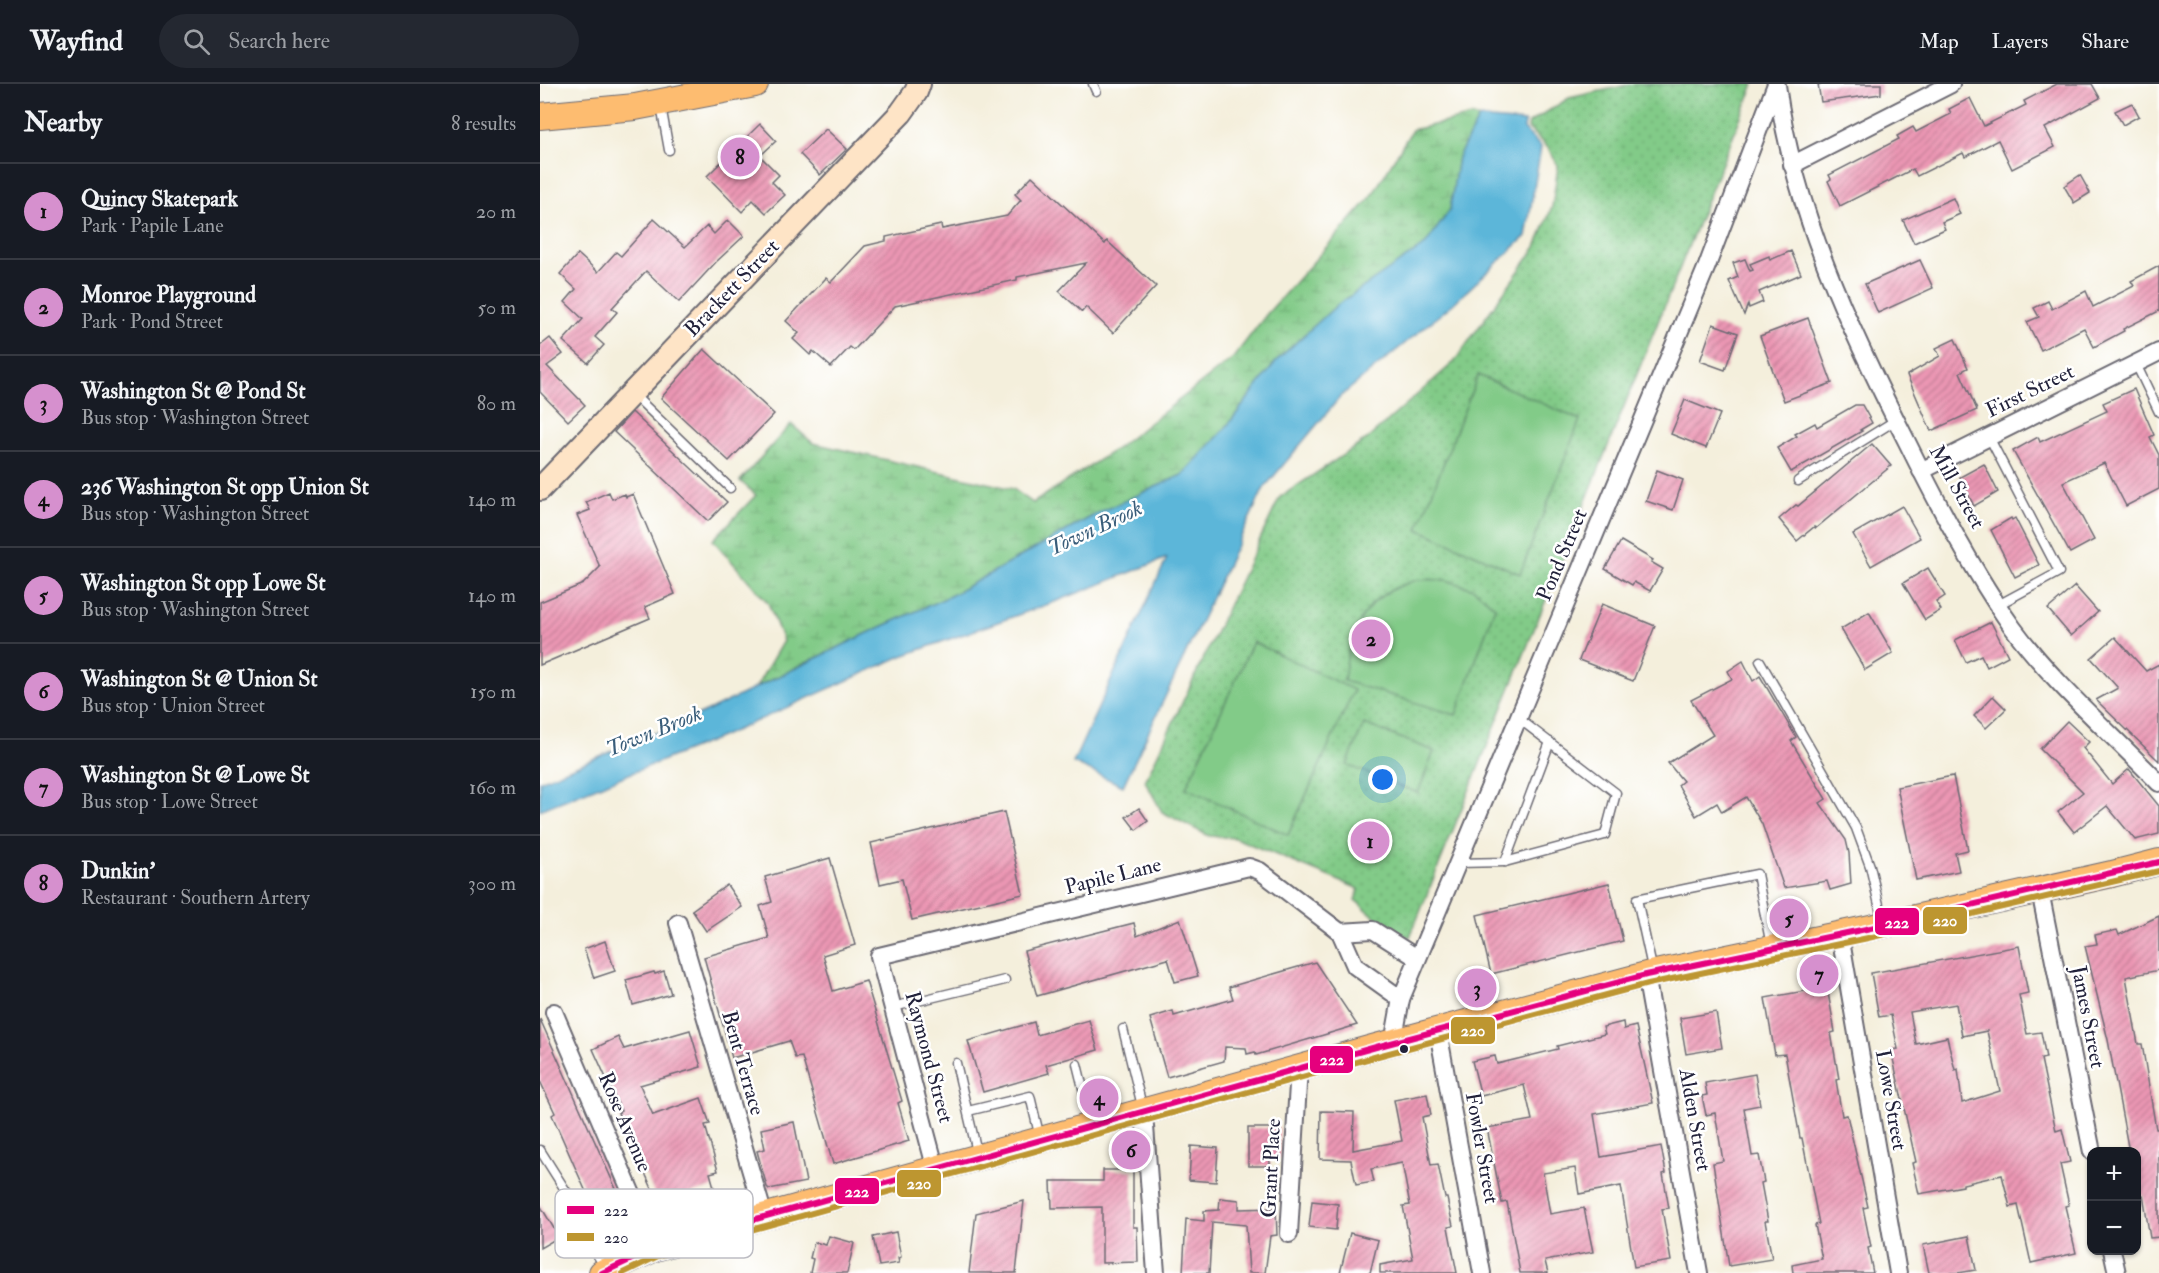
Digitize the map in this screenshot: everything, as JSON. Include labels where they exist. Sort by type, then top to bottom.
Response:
[{"type":"main road","points":[[540,116],[660,103],[755,84]]},
{"type":"main road","points":[[753,1219],[1144,1113],[1299,1068],[1649,975],[1884,926],[2040,891],[2159,861]]},
{"type":"main road","points":[[604,1272],[634,1258]]},
{"type":"street","name":"Brackett Street","points":[[540,489],[901,113],[916,92],[918,84]]},
{"type":"street","name":"Pond Street","points":[[1776,84],[1782,126],[1792,165]]},
{"type":"street","name":"Pond Street","points":[[1393,1043],[1401,999],[1703,277],[1776,84]]},
{"type":"street","points":[[1792,165],[1952,84]]},
{"type":"street","name":"Mill Street","points":[[1792,165],[1830,273],[1860,345],[1921,471],[1998,605],[2014,629],[2079,704],[2159,783]]},
{"type":"street","name":"First Street","points":[[1921,471],[2159,352]]},
{"type":"street","name":"Papile Lane","points":[[879,956],[1249,867],[1260,871],[1340,932]]},
{"type":"street","name":"James Street","points":[[2040,891],[2091,1147]]},
{"type":"street","name":"Bent Terrace","points":[[678,922],[765,1216]]},
{"type":"street","points":[[1401,999],[1354,966],[1340,932],[1373,930],[1418,958]]},
{"type":"street","name":"Lowe Street","points":[[1840,935],[1898,1273]]},
{"type":"street","name":"Raymond Street","points":[[879,956],[936,1170]]},
{"type":"street","name":"Alden Street","points":[[1649,975],[1700,1273]]},
{"type":"street","name":"Rose Avenue","points":[[554,1012],[630,1189]]},
{"type":"street","name":"Fowler Street","points":[[1438,1031],[1482,1273]]},
{"type":"street","name":"Grant Place","points":[[1289,1234],[1299,1068]]},
{"type":"street","points":[[1144,1113],[1156,1273]]},
{"type":"street","points":[[2113,1255],[2117,1273]]},
{"type":"lane","points":[[660,103],[669,150]]},
{"type":"lane","points":[[2136,364],[2159,412]]},
{"type":"lane","points":[[632,393],[730,488]]},
{"type":"lane","points":[[1798,481],[1896,420]]},
{"type":"lane","points":[[1989,437],[2059,572],[1998,605]]},
{"type":"lane","points":[[1760,661],[1856,828],[1870,866],[1884,926]]},
{"type":"lane","points":[[1457,863],[1505,862],[1605,835],[1616,794],[1518,717]]},
{"type":"lane","points":[[1505,862],[1550,742]]},
{"type":"lane","points":[[1649,975],[1637,899],[1757,874],[1772,949]]},
{"type":"lane","points":[[893,1007],[1005,980]]},
{"type":"lane","points":[[1123,1029],[1144,1113]]},
{"type":"lane","points":[[956,1063],[978,1159]]},
{"type":"lane","points":[[1077,1064],[1093,1127]]},
{"type":"lane","points":[[968,1111],[1030,1096],[1041,1141]]},
{"type":"lane","points":[[540,1150],[565,1189]]},
{"type":"lane","points":[[598,1258],[604,1272]]},
{"type":"green space","points":[[1632,84],[1754,84],[1410,937],[1396,934],[1355,900],[1359,889],[1235,838],[1209,836],[1162,812],[1145,781],[1280,497],[1366,440],[1454,362],[1536,247],[1552,207],[1558,166],[1548,148],[1528,128],[1529,123],[1569,98]]},
{"type":"green space","points":[[1472,116],[1479,118],[1458,157],[1450,210],[1425,245],[1337,305],[1278,359],[1224,430],[1182,475],[1098,513],[952,595],[756,687],[783,641],[768,603],[713,540],[756,495],[740,481],[791,424],[813,443],[1013,489],[1033,503],[1116,449],[1233,358],[1266,315],[1371,197],[1412,130]]},
{"type":"green space","points":[[1478,375],[1580,420],[1520,574],[1418,529]]},
{"type":"green space","points":[[1446,580],[1474,589],[1495,607],[1456,715],[1344,681],[1349,652],[1358,624],[1375,602],[1386,593],[1414,581]]},
{"type":"green space","points":[[1253,642],[1354,690],[1288,835],[1186,788]]},
{"type":"green space","points":[[1364,724],[1434,751],[1418,793],[1347,765]]},
{"type":"water","name":"Town Brook","points":[[1479,118],[1525,122],[1524,129],[1541,147],[1526,236],[1453,304],[1341,396],[1264,488],[1123,786],[1073,763],[1167,558],[1060,600],[902,656],[721,737],[540,810],[540,781],[708,711],[952,595],[1098,513],[1182,475],[1224,430],[1278,359],[1337,305],[1425,245],[1450,210],[1458,157]]},
{"type":"building","points":[[1818,84],[1881,84],[1881,94],[1821,102]]},
{"type":"building","points":[[2057,84],[2092,84],[2100,98],[2045,128],[2055,147],[2012,169],[1998,140],[1965,157],[1963,153],[1917,176],[1913,169],[1840,206],[1828,181],[1831,179],[1829,175],[1899,139],[1897,136],[1913,127],[1916,132],[1951,114],[1949,109],[1970,98],[1984,126],[2026,105],[2024,101]]},
{"type":"building","points":[[2132,103],[2139,116],[2123,125],[2115,111]]},
{"type":"building","points":[[760,124],[776,141],[760,156],[779,175],[772,182],[785,195],[766,213],[753,200],[742,212],[707,176]]},
{"type":"building","points":[[826,129],[847,149],[820,175],[800,154]]},
{"type":"building","points":[[2080,175],[2090,193],[2074,203],[2064,186]]},
{"type":"building","points":[[1032,176],[1105,244],[1107,241],[1156,286],[1113,333],[1086,307],[1082,312],[1059,291],[1086,263],[895,306],[854,350],[850,347],[831,367],[813,351],[810,355],[793,339],[799,333],[786,321],[826,278],[831,282],[865,246],[886,241],[886,237],[941,225],[942,229],[1007,216],[1021,200],[1015,194]]},
{"type":"building","points":[[1953,198],[1960,214],[1942,222],[1945,229],[1914,243],[1903,220]]},
{"type":"building","points":[[654,219],[685,247],[707,226],[714,234],[728,220],[744,236],[679,302],[646,271],[612,308],[617,312],[595,337],[604,345],[588,363],[563,341],[583,319],[565,302],[576,289],[560,274],[578,254],[598,272],[616,252],[621,256]]},
{"type":"building","points":[[1791,251],[1801,274],[1759,292],[1763,302],[1749,308],[1748,304],[1744,315],[1729,281],[1738,277],[1733,263],[1745,259],[1750,271],[1753,270],[1750,264],[1769,256],[1770,260]]},
{"type":"building","points":[[1920,260],[1933,288],[1878,313],[1865,284]]},
{"type":"building","points":[[2159,266],[2159,311],[2094,347],[2084,328],[2041,350],[2027,322],[2039,317],[2034,308],[2048,301],[2052,309],[2086,291],[2093,307],[2134,286],[2131,281]]},
{"type":"building","points":[[1808,318],[1832,383],[1784,401],[1760,336]]},
{"type":"building","points":[[1713,324],[1738,333],[1725,370],[1700,361]]},
{"type":"building","points":[[550,338],[563,354],[547,366],[585,405],[568,421],[540,392],[540,346]]},
{"type":"building","points":[[1955,339],[1968,368],[1960,372],[1977,410],[1931,431],[1907,375],[1940,356],[1936,348]]},
{"type":"building","points":[[704,349],[774,414],[729,461],[661,398]]},
{"type":"building","points":[[2134,389],[2154,435],[2150,437],[2159,455],[2159,489],[2126,506],[2104,463],[2063,482],[2094,540],[2070,553],[2013,451],[2038,437],[2040,442],[2107,411],[2103,403]]},
{"type":"building","points":[[1685,400],[1720,414],[1706,448],[1671,434]]},
{"type":"building","points":[[1855,405],[1862,405],[1872,423],[1791,472],[1777,448],[1797,436],[1795,434],[1815,423],[1817,427]]},
{"type":"building","points":[[632,412],[727,502],[708,521],[614,432]]},
{"type":"building","points":[[1872,444],[1891,466],[1797,541],[1779,519],[1796,505],[1798,506]]},
{"type":"building","points":[[1984,464],[1998,492],[1974,506],[1960,477]]},
{"type":"building","points":[[1657,470],[1683,480],[1673,510],[1646,501]]},
{"type":"building","points":[[609,492],[612,499],[625,494],[626,497],[633,494],[675,594],[645,607],[650,618],[540,665],[540,602],[583,584],[600,567],[577,515],[590,510],[586,502]]},
{"type":"building","points":[[1902,506],[1920,538],[1871,566],[1853,534]]},
{"type":"building","points":[[2011,518],[2012,520],[2015,518],[2039,565],[2015,577],[1991,530]]},
{"type":"building","points":[[1621,541],[1653,560],[1651,562],[1663,569],[1650,591],[1634,582],[1632,585],[1605,569]]},
{"type":"building","points":[[1928,568],[1945,596],[1936,602],[1941,610],[1925,620],[1903,583]]},
{"type":"building","points":[[2075,586],[2098,612],[2071,636],[2048,609]]},
{"type":"building","points":[[1602,604],[1655,626],[1633,681],[1579,660]]},
{"type":"building","points":[[1869,612],[1893,653],[1865,670],[1841,629]]},
{"type":"building","points":[[1991,622],[2008,656],[1987,667],[1981,655],[1966,662],[1955,640]]},
{"type":"building","points":[[2115,637],[2146,671],[2159,664],[2159,761],[2096,700],[2118,688],[2091,658]]},
{"type":"building","points":[[1743,661],[1753,681],[1760,676],[1796,737],[1791,741],[1826,799],[1820,803],[1846,840],[1851,884],[1830,890],[1827,881],[1784,888],[1762,824],[1746,797],[1722,812],[1717,803],[1696,816],[1678,785],[1683,781],[1668,763],[1713,735],[1691,700],[1732,679],[1728,671]]},
{"type":"building","points":[[1993,696],[2006,709],[1986,728],[1974,716]]},
{"type":"building","points":[[2067,721],[2089,742],[2083,748],[2112,784],[2129,769],[2159,806],[2159,834],[2135,840],[2107,806],[2074,832],[2058,812],[2083,792],[2040,749]]},
{"type":"building","points":[[1953,776],[1968,850],[1955,853],[1959,871],[1916,880],[1897,787]]},
{"type":"building","points":[[1139,808],[1148,821],[1136,830],[1126,817]]},
{"type":"building","points":[[1004,812],[1023,894],[912,920],[902,879],[880,884],[871,843]]},
{"type":"building","points":[[830,858],[855,945],[823,955],[833,991],[866,981],[902,1101],[898,1103],[909,1141],[833,1164],[802,1057],[795,1058],[789,1041],[732,1058],[704,957],[769,938],[760,906],[772,902],[765,877]]},
{"type":"building","points":[[1609,883],[1623,941],[1491,974],[1477,915]]},
{"type":"building","points":[[727,885],[742,907],[706,931],[692,910]]},
{"type":"building","points":[[2159,916],[2159,970],[2126,977],[2138,1044],[2142,1044],[2156,1129],[2159,1129],[2159,1237],[2150,1238],[2143,1195],[2141,1195],[2141,1147],[2128,1147],[2108,1040],[2085,946],[2097,944],[2095,935],[2117,930],[2119,935]]},
{"type":"building","points":[[1180,919],[1198,976],[1175,982],[1168,959],[1037,996],[1024,951],[1134,923],[1137,936]]},
{"type":"building","points":[[605,941],[615,971],[594,978],[584,949]]},
{"type":"building","points":[[2019,946],[2028,993],[2019,995],[2027,1034],[2041,1032],[2046,1058],[2041,1059],[2056,1131],[2062,1129],[2070,1162],[2060,1164],[2069,1205],[2065,1206],[2076,1253],[2031,1263],[2018,1205],[2010,1207],[2002,1175],[1963,1184],[1963,1186],[1919,1194],[1912,1163],[1916,1162],[1891,1050],[1898,1049],[1891,1015],[1879,1017],[1871,973]],"holes":[[[1956,1004],[1962,1036],[1987,1031],[2000,1091],[1962,1103],[1958,1069],[1955,1070],[1947,1037],[1916,1044],[1910,1012]]]},
{"type":"building","points":[[1315,962],[1357,1025],[1256,1055],[1255,1052],[1247,1054],[1246,1048],[1225,1047],[1224,1061],[1167,1077],[1150,1018],[1173,1011],[1174,1016],[1233,999],[1229,987]]},
{"type":"building","points":[[664,971],[671,994],[633,1005],[626,980]]},
{"type":"building","points":[[1827,987],[1835,1032],[1831,1033],[1839,1079],[1836,1080],[1842,1116],[1847,1115],[1868,1207],[1863,1208],[1871,1247],[1868,1248],[1873,1273],[1793,1273],[1792,1265],[1822,1259],[1815,1225],[1819,1224],[1785,1054],[1775,1055],[1765,998]]},
{"type":"building","points":[[1716,1012],[1722,1048],[1686,1054],[1680,1018]]},
{"type":"building","points":[[540,1019],[616,1189],[585,1189],[552,1115],[555,1113],[540,1081]]},
{"type":"building","points":[[1089,1020],[1098,1050],[1046,1065],[1049,1073],[983,1092],[968,1041],[1034,1022],[1037,1035]]},
{"type":"building","points":[[1623,1022],[1624,1029],[1636,1026],[1653,1103],[1594,1114],[1601,1157],[1661,1146],[1669,1208],[1662,1209],[1671,1261],[1634,1267],[1621,1186],[1579,1194],[1575,1168],[1543,1173],[1550,1214],[1584,1208],[1593,1252],[1545,1261],[1548,1273],[1520,1273],[1507,1202],[1502,1203],[1487,1128],[1532,1120],[1524,1085],[1481,1096],[1472,1061],[1495,1056],[1497,1064],[1558,1049],[1557,1046],[1605,1034],[1603,1027]]},
{"type":"building","points":[[690,1030],[701,1067],[640,1085],[653,1115],[701,1098],[710,1124],[705,1125],[718,1171],[710,1173],[714,1187],[652,1189],[618,1113],[621,1111],[593,1049],[618,1037],[624,1049]]},
{"type":"building","points":[[1755,1074],[1760,1105],[1744,1108],[1752,1156],[1759,1155],[1764,1182],[1761,1183],[1768,1221],[1765,1221],[1772,1259],[1729,1266],[1713,1163],[1723,1161],[1715,1113],[1706,1115],[1702,1096],[1707,1095],[1705,1083]]},
{"type":"building","points":[[1427,1094],[1431,1115],[1422,1117],[1431,1165],[1438,1164],[1445,1198],[1447,1198],[1453,1226],[1448,1227],[1457,1273],[1380,1273],[1380,1265],[1413,1259],[1403,1206],[1410,1205],[1402,1163],[1371,1169],[1374,1182],[1356,1185],[1351,1160],[1320,1159],[1321,1111],[1354,1112],[1353,1150],[1402,1141],[1394,1100]]},
{"type":"building","points":[[794,1122],[806,1182],[769,1189],[757,1151],[765,1149],[761,1129]]},
{"type":"building","points":[[1248,1128],[1279,1128],[1280,1158],[1270,1158],[1270,1166],[1248,1166]]},
{"type":"building","points":[[1191,1146],[1218,1148],[1216,1182],[1189,1180]]},
{"type":"building","points":[[1103,1170],[1133,1170],[1133,1227],[1137,1227],[1138,1262],[1102,1263],[1102,1207],[1052,1208],[1051,1181],[1103,1181]]},
{"type":"building","points":[[1220,1198],[1239,1200],[1239,1209],[1276,1208],[1277,1235],[1270,1236],[1265,1273],[1249,1273],[1246,1225],[1212,1222],[1209,1273],[1183,1273],[1186,1219],[1204,1221],[1204,1211],[1219,1210]]},
{"type":"building","points":[[1024,1201],[1016,1273],[969,1273],[976,1213]]},
{"type":"building","points":[[1312,1201],[1338,1204],[1336,1230],[1309,1227]]},
{"type":"building","points":[[540,1205],[555,1230],[555,1239],[540,1248]]},
{"type":"building","points":[[896,1232],[901,1257],[898,1258],[899,1263],[879,1266],[873,1237]]},
{"type":"building","points":[[1350,1233],[1378,1240],[1370,1273],[1340,1273]]},
{"type":"building","points":[[829,1236],[854,1243],[847,1273],[810,1273],[813,1259],[810,1258],[814,1242],[826,1245]]},
{"type":"building","points":[[1969,1236],[1976,1270],[1958,1273],[1929,1273],[1923,1245]]},
{"type":"transit line","name":"222","points":[[753,1220],[1376,1047],[1646,975],[1866,929],[2159,862]]},
{"type":"transit line","name":"220","points":[[753,1229],[1378,1056],[1648,984],[1868,938],[2159,871]]},
{"type":"transit line","name":"222","points":[[602,1273],[634,1258]]},
{"type":"transit line","name":"220","points":[[623,1273],[654,1258]]},
{"type":"place","name":"Dunkin'","points":[[740,157]]},
{"type":"place","name":"Monroe Playground","points":[[1371,639]]},
{"type":"place","name":"Quincy Skatepark","points":[[1370,841]]},
{"type":"place","name":"Washington St opp Lowe St","points":[[1789,918]]},
{"type":"place","name":"Washington St @ Lowe St","points":[[1819,974]]},
{"type":"place","name":"Washington St @ Pond St","points":[[1477,988]]},
{"type":"place","name":"236 Washington St opp Union St","points":[[1099,1098]]},
{"type":"place","name":"Washington St @ Union St","points":[[1131,1150]]}]
